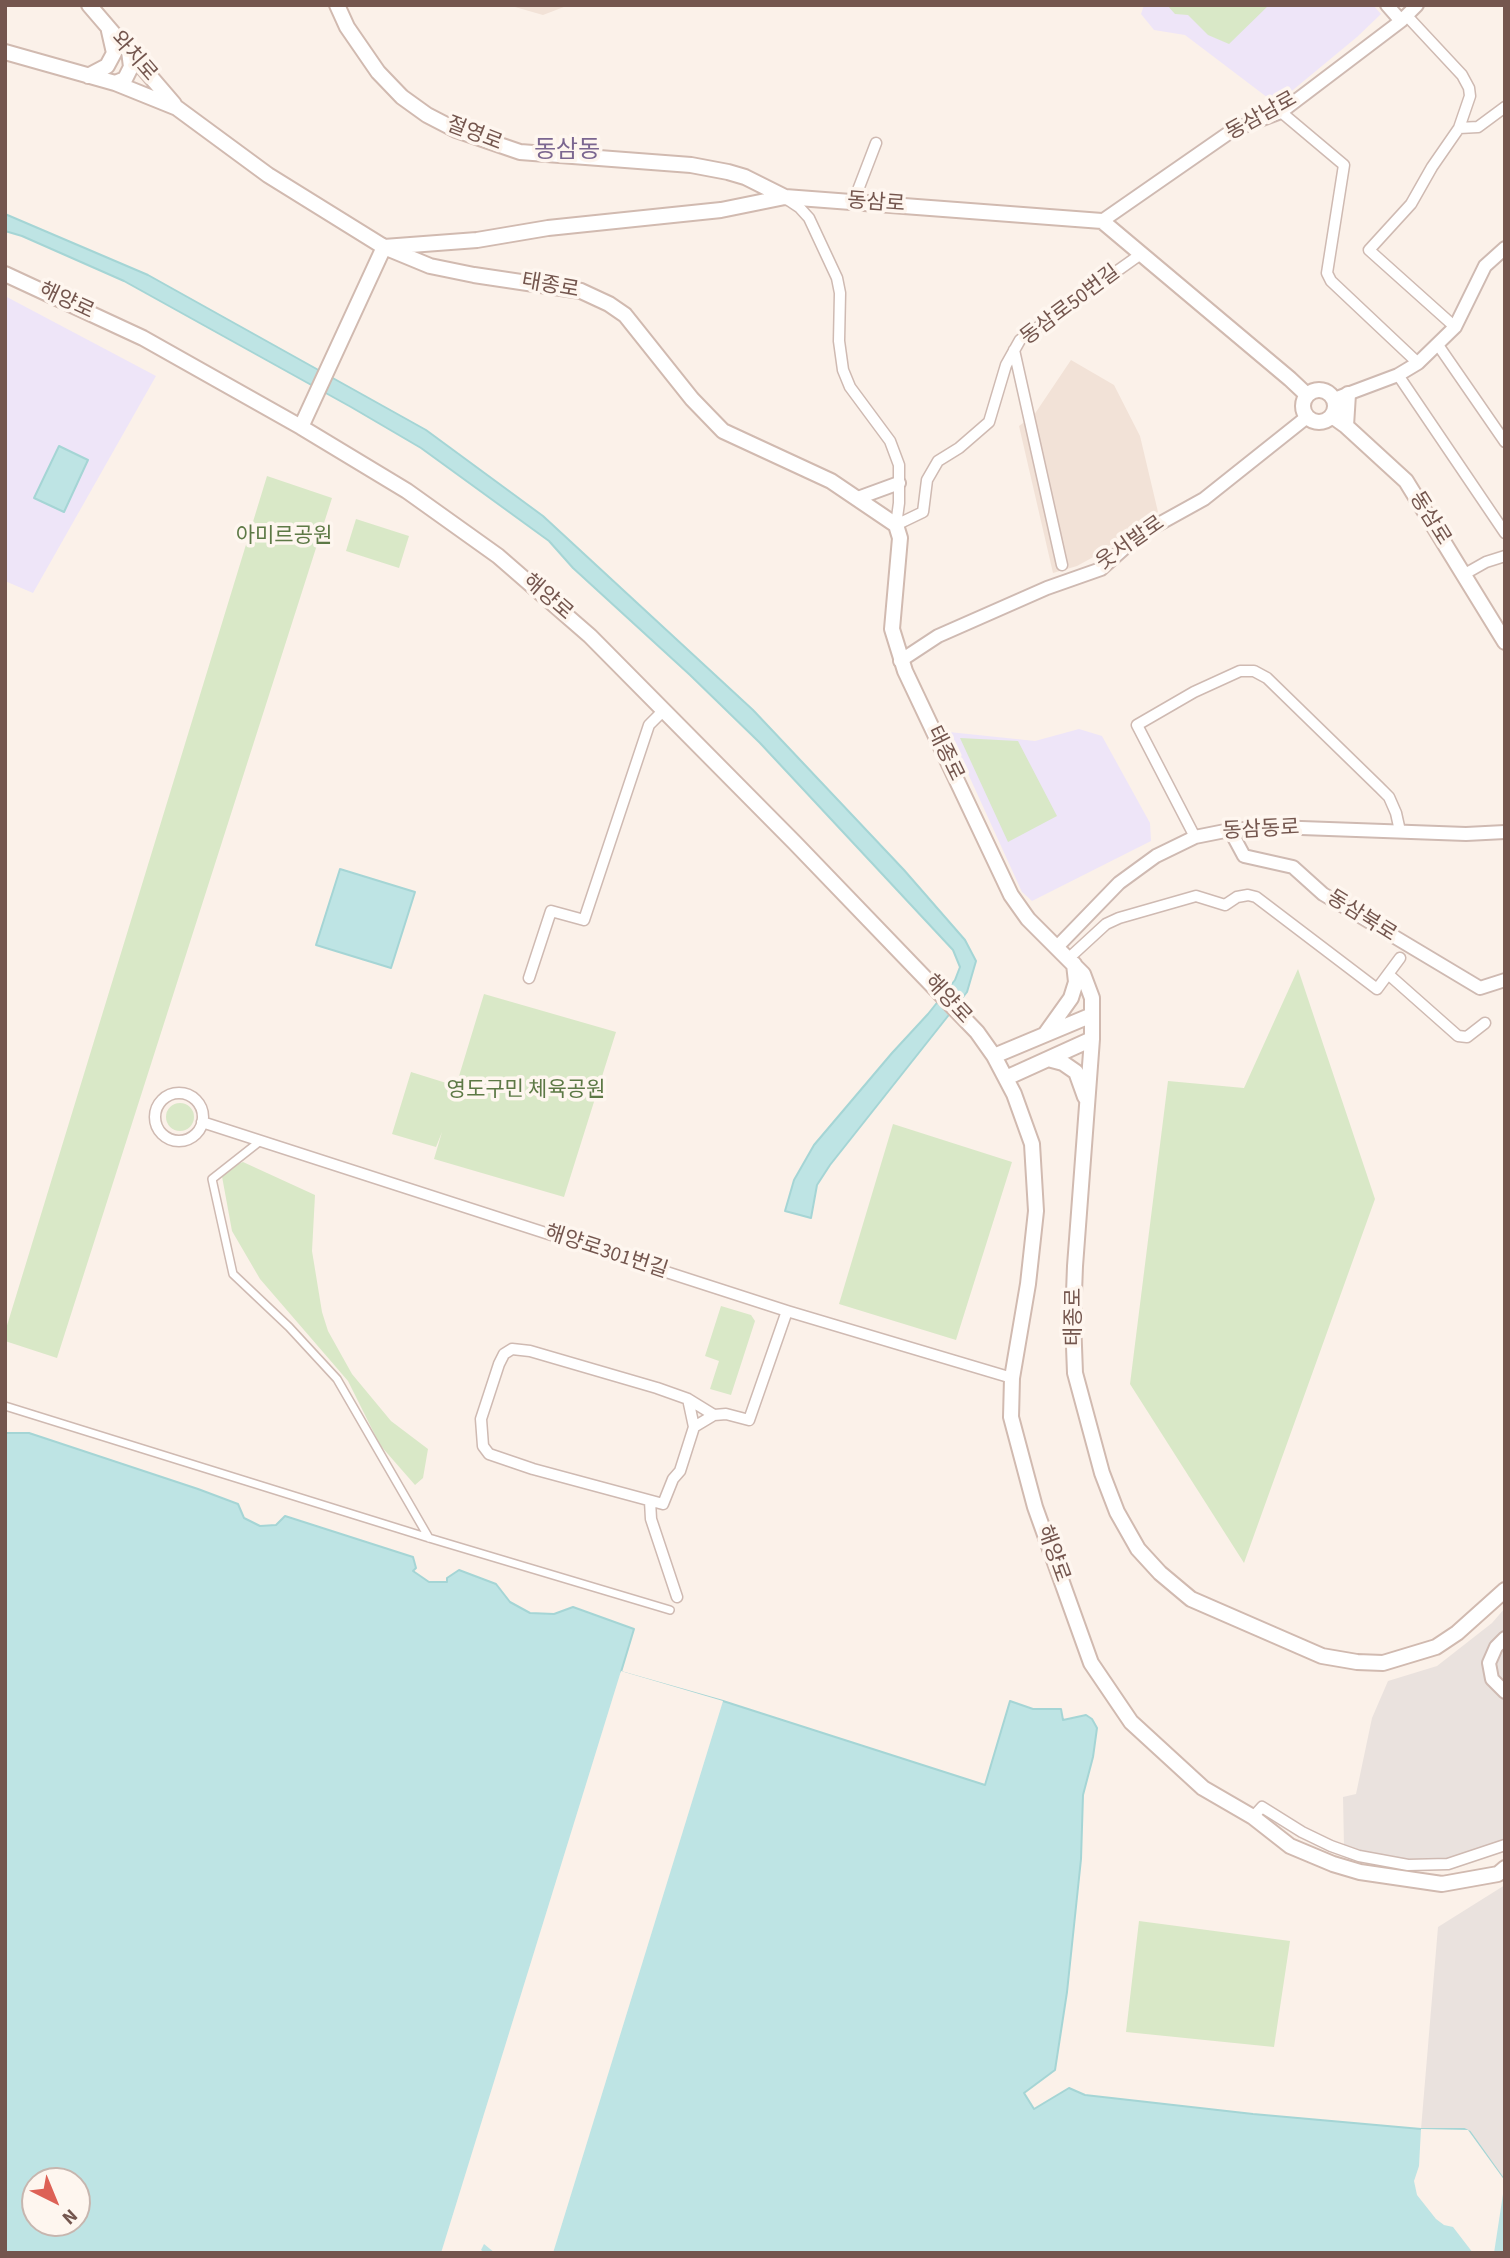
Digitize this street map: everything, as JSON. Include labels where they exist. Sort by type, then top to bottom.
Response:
[{"type":"main road","name":"와치로","points":[[89,5],[177,108]]},
{"type":"main road","name":"절영로","points":[[337,5],[363,53],[402,97],[456,131],[520,152],[691,165],[744,177],[785,197]]},
{"type":"main road","points":[[88,76],[107,65],[114,53],[107,27]]},
{"type":"main road","points":[[116,83],[125,79],[131,67],[129,51]]},
{"type":"main road","name":"태종로","points":[[5,52],[116,83],[177,108],[268,175],[384,247],[430,266],[596,296],[625,315],[692,399],[723,431],[831,481],[896,525],[900,538],[892,629],[900,661],[1011,895],[1028,919],[1072,960],[1083,974],[1092,998],[1092,1040],[1075,1266],[1075,1373],[1102,1473],[1117,1512],[1138,1549],[1160,1573],[1191,1599],[1322,1656],[1357,1662],[1383,1663],[1436,1647],[1457,1633],[1505,1590]]},
{"type":"main road","name":"동삼로","points":[[384,247],[477,240],[548,228],[721,210],[785,197],[1102,221]]},
{"type":"main road","points":[[1102,221],[1307,396]]},
{"type":"main road","points":[[301,427],[384,247]]},
{"type":"main road","name":"해양로","points":[[5,274],[143,338],[301,427],[407,491],[498,556],[590,636],[977,1032],[994,1056],[1014,1094],[1032,1144],[1036,1211],[1028,1284],[1012,1378],[1011,1417],[1035,1507],[1091,1663],[1132,1722],[1203,1788],[1253,1817],[1290,1846],[1360,1872],[1441,1884],[1498,1874],[1505,1868]]},
{"type":"main road","points":[[1314,390],[1324,390],[1341,397],[1332,416],[1319,422],[1307,417],[1303,409],[1307,396],[1314,390]]},
{"type":"main road","points":[[1341,397],[1346,426]]},
{"type":"main road","name":"동삼로","points":[[1332,416],[1406,481],[1505,642]]},
{"type":"main road","points":[[1043,1036],[1071,999],[1076,982],[1072,960]]},
{"type":"main road","points":[[994,1056],[1093,1015]]},
{"type":"main road","points":[[1006,1078],[1092,1040]]},
{"type":"main road","points":[[1048,1059],[1063,1063],[1076,1072],[1086,1103]]},
{"type":"street","points":[[1387,5],[1462,75],[1470,96],[1459,128],[1411,204],[1370,250],[1455,327]]},
{"type":"street","name":"동삼남로","points":[[1102,221],[1233,130],[1281,111],[1404,18],[1417,5]]},
{"type":"street","points":[[1459,128],[1478,127],[1505,107]]},
{"type":"street","points":[[1281,111],[1344,165],[1327,273],[1331,281],[1418,363]]},
{"type":"street","points":[[853,202],[876,143]]},
{"type":"street","points":[[785,197],[808,218],[837,278],[840,293],[839,341],[843,370],[850,387],[895,450],[899,465],[900,503],[896,525]]},
{"type":"street","points":[[1341,397],[1398,375],[1418,363],[1438,345],[1455,327],[1485,266],[1505,248]]},
{"type":"street","name":"동삼로50번길","points":[[896,525],[923,512],[926,480],[937,461],[958,448],[989,422],[1006,365],[1020,340],[1141,254]]},
{"type":"street","points":[[1438,345],[1505,442]]},
{"type":"street","points":[[1014,350],[1062,565]]},
{"type":"street","points":[[1398,375],[1505,533]]},
{"type":"street","name":"웃서발로","points":[[900,661],[938,636],[1048,588],[1101,569],[1139,535],[1204,499],[1307,417]]},
{"type":"street","points":[[858,498],[899,483]]},
{"type":"street","points":[[1463,575],[1486,562],[1505,556]]},
{"type":"street","points":[[1195,838],[1137,725],[1194,692],[1240,671],[1254,671],[1267,678],[1379,787],[1393,805],[1400,831]]},
{"type":"street","points":[[529,978],[551,911],[584,920],[649,725],[664,710]]},
{"type":"street","name":"동삼동로","points":[[1057,947],[1119,883],[1156,856],[1195,838],[1230,830],[1274,827],[1466,834],[1505,832]]},
{"type":"street","name":"동삼북로","points":[[1230,830],[1244,856],[1293,867],[1323,894],[1480,988],[1505,980]]},
{"type":"street","points":[[1072,960],[1106,924],[1119,919],[1196,897],[1225,905],[1237,897],[1248,895],[1256,897],[1377,989],[1400,958]]},
{"type":"street","points":[[1388,974],[1458,1036],[1467,1037],[1485,1023]]},
{"type":"street","points":[[173,1093],[190,1095],[201,1106],[202,1122],[199,1129],[188,1139],[173,1140],[156,1125],[156,1110],[160,1102],[173,1093]]},
{"type":"street","name":"해양로301번길","points":[[202,1122],[787,1311],[1012,1378]]},
{"type":"street","points":[[258,1142],[212,1179],[233,1275],[289,1327],[337,1379],[429,1538]]},
{"type":"street","points":[[694,1427],[713,1415],[726,1414],[749,1420],[787,1311]]},
{"type":"street","points":[[688,1399],[694,1427],[680,1471],[673,1479],[663,1504],[533,1469],[489,1454],[483,1446],[481,1419],[497,1369],[504,1354],[512,1349],[520,1349],[688,1399],[713,1415]]},
{"type":"street","points":[[5,1406],[670,1610]]},
{"type":"street","points":[[650,1501],[651,1519],[677,1597]]},
{"type":"street","points":[[1505,1638],[1496,1647],[1489,1663],[1492,1679],[1505,1692]]},
{"type":"street","points":[[1253,1817],[1262,1807],[1331,1846],[1359,1856],[1408,1865],[1448,1864],[1505,1845]]},
{"type":"shaded area","points":[[508,5],[569,5],[543,15]]},
{"type":"shaded area","points":[[1144,5],[1373,5],[1381,14],[1276,104],[1185,35],[1154,30],[1141,14]]},
{"type":"shaded area","points":[[5,296],[156,376],[33,593],[5,581]]},
{"type":"shaded area","points":[[1071,360],[1114,385],[1140,436],[1158,512],[1097,555],[1077,566],[1053,573],[1019,426],[1034,415]]},
{"type":"shaded area","points":[[1079,729],[1102,736],[1150,823],[1151,841],[1032,901],[1022,892],[949,732],[1035,741]]},
{"type":"shaded area","points":[[1505,1608],[1505,1842],[1476,1853],[1432,1863],[1370,1856],[1344,1846],[1343,1797],[1356,1794],[1372,1718],[1388,1681],[1437,1666],[1492,1623]]},
{"type":"shaded area","points":[[1505,1885],[1505,2181],[1468,2130],[1421,2129],[1438,1927]]},
{"type":"green space","points":[[1167,5],[1269,5],[1229,44],[1208,35],[1188,15],[1175,14]]},
{"type":"green space","name":"아미르공원","points":[[267,476],[332,498],[57,1358],[5,1341],[5,1332]]},
{"type":"green space","points":[[356,519],[409,536],[399,568],[346,551]]},
{"type":"green space","points":[[960,738],[1018,741],[1057,816],[1008,842]]},
{"type":"green space","points":[[1298,969],[1375,1199],[1244,1563],[1130,1384],[1168,1081],[1244,1088]]},
{"type":"green space","name":"영도구민 체육공원","points":[[484,994],[616,1032],[564,1197],[434,1159],[442,1132],[436,1147],[392,1134],[411,1072],[456,1086]]},
{"type":"green space","points":[[180,1103],[190,1107],[194,1117],[190,1127],[180,1131],[170,1127],[166,1117],[170,1107]]},
{"type":"green space","points":[[893,1124],[1012,1162],[956,1340],[839,1304]]},
{"type":"green space","points":[[243,1162],[315,1195],[312,1251],[322,1312],[328,1331],[352,1374],[391,1421],[428,1449],[423,1478],[415,1485],[380,1445],[348,1381],[260,1279],[232,1231],[221,1171]]},
{"type":"green space","points":[[721,1306],[751,1315],[755,1321],[731,1395],[710,1389],[719,1361],[705,1356]]},
{"type":"green space","points":[[1139,1921],[1290,1941],[1274,2047],[1126,2032]]},
{"type":"water","points":[[5,214],[148,275],[426,430],[543,516],[753,710],[904,870],[965,940],[976,961],[967,992],[830,1165],[817,1185],[811,1218],[785,1211],[794,1180],[814,1145],[955,980],[960,967],[953,950],[760,743],[573,568],[549,541],[421,448],[351,407],[124,281],[5,231]]},
{"type":"water","points":[[59,446],[88,460],[64,512],[34,498]]},
{"type":"water","points":[[340,869],[415,892],[391,968],[316,945]]},
{"type":"water","points":[[5,1433],[29,1433],[198,1489],[238,1504],[244,1518],[260,1526],[276,1525],[285,1516],[413,1557],[416,1568],[413,1571],[429,1582],[447,1582],[447,1578],[459,1570],[496,1584],[510,1602],[530,1613],[554,1614],[573,1607],[634,1629],[621,1672],[723,1701],[985,1785],[1010,1701],[1033,1709],[1061,1709],[1063,1720],[1086,1715],[1097,1728],[1083,1795],[1081,1859],[1067,1992],[1055,2070],[1024,2093],[1034,2109],[1069,2088],[1085,2095],[1253,2114],[1421,2129],[1464,2129],[1470,2132],[1505,2181],[1505,2253],[5,2253]]},
{"type":"pier","points":[[621,1671],[723,1701],[553,2253],[495,2253],[484,2244],[481,2250],[485,2253],[441,2253]]},
{"type":"pier","points":[[1421,2129],[1468,2130],[1505,2181],[1494,2253],[1473,2253],[1453,2227],[1436,2219],[1417,2195],[1414,2181],[1419,2166]]},
{"type":"district","name":"동삼동","points":[[567,152]]}]
